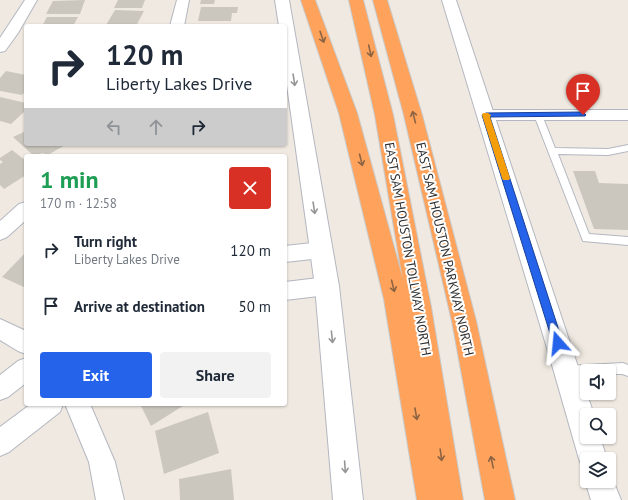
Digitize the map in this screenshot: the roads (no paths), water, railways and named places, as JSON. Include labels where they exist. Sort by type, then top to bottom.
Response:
[{"type":"highway","points":[[308,0],[348,113],[396,299],[432,500]]},
{"type":"highway","name":"EAST SAM HOUSTON TOLLWAY NORTH","points":[[356,0],[384,114],[419,307],[448,500]]},
{"type":"highway","name":"EAST SAM HOUSTON PARKWAY NORTH","points":[[380,0],[413,115],[464,321],[500,500]]},
{"type":"main road","points":[[282,0],[286,24]]},
{"type":"main road","points":[[449,0],[567,371],[591,452]]},
{"type":"main road","points":[[287,32],[327,286],[348,500]]},
{"type":"main road","points":[[602,488],[606,500]]},
{"type":"street","points":[[0,48],[14,29],[30,0]]},
{"type":"street","points":[[177,24],[183,0]]},
{"type":"street","points":[[486,115],[628,115]]},
{"type":"street","points":[[0,232],[24,211]]},
{"type":"street","points":[[287,254],[321,250]]},
{"type":"street","points":[[287,291],[327,286]]},
{"type":"street","points":[[0,329],[24,342]]},
{"type":"street","points":[[0,389],[24,371]]},
{"type":"street","points":[[0,443],[48,406]]},
{"type":"street","points":[[78,406],[95,441],[104,468],[110,500]]},
{"type":"lane","points":[[538,115],[586,238],[628,241]]},
{"type":"lane","points":[[552,151],[608,152],[628,148]]},
{"type":"lane","points":[[567,371],[623,368],[628,371]]}]
